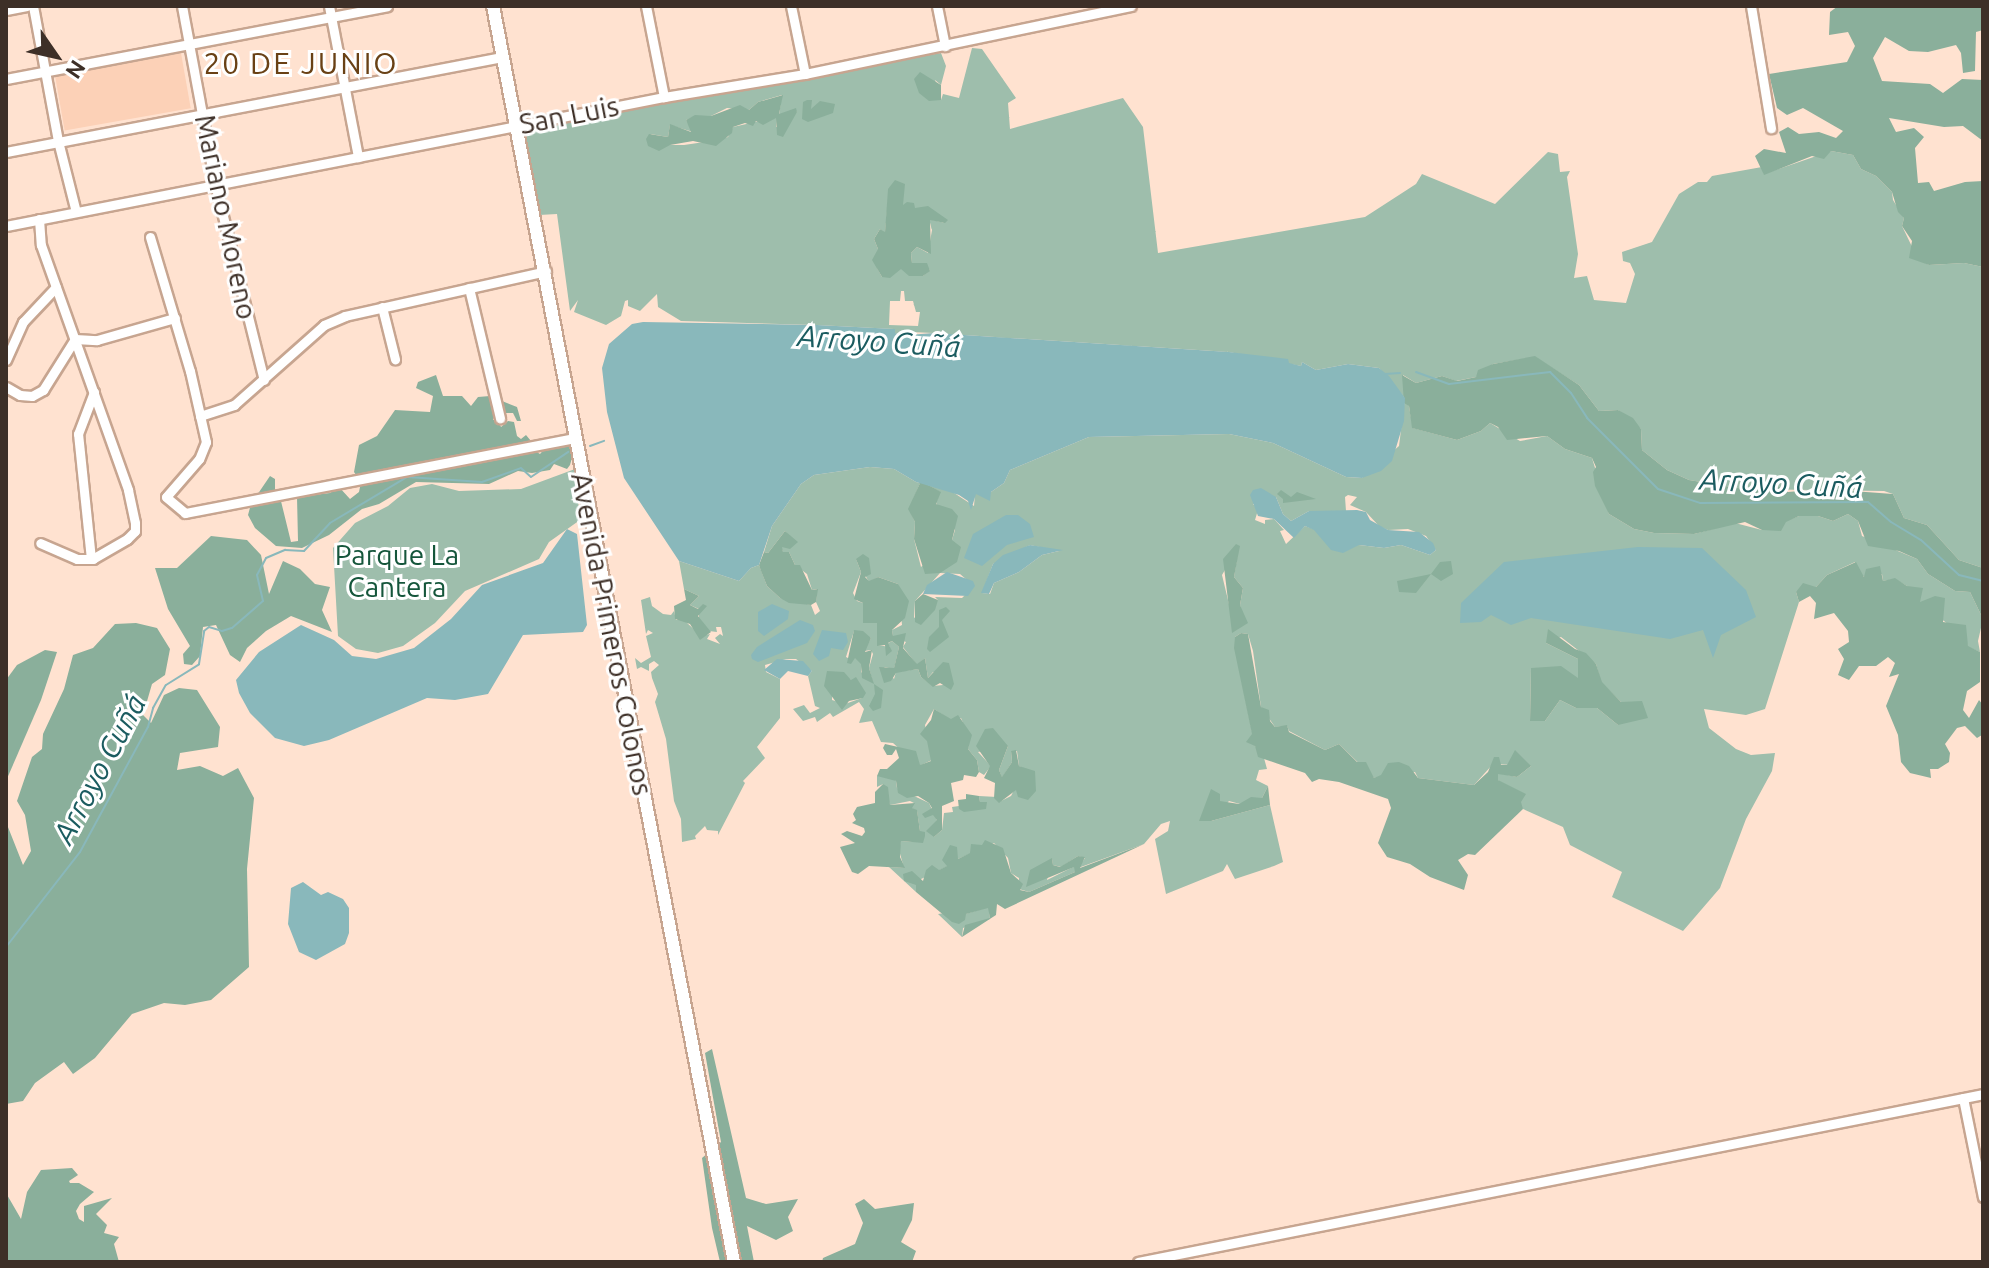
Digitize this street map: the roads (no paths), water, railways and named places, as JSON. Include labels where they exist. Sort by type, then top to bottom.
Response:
[{"type":"street","points":[[6,10],[30,6],[76,212]]},
{"type":"street","name":"Mariano Moreno","points":[[182,6],[215,184],[264,380]]},
{"type":"street","points":[[6,79],[191,43],[330,11],[387,6]]},
{"type":"street","name":"Avenida Primeros Colonos","points":[[493,6],[546,271],[573,438],[734,1262]]},
{"type":"street","points":[[646,6],[664,97]]},
{"type":"street","points":[[791,6],[805,74]]},
{"type":"street","points":[[937,6],[945,46]]},
{"type":"street","name":"San Luis","points":[[6,226],[664,97],[805,74],[945,46],[1087,10],[1131,6]]},
{"type":"street","points":[[1751,6],[1771,128]]},
{"type":"street","points":[[330,11],[358,157]]},
{"type":"street","points":[[6,152],[502,57]]},
{"type":"street","points":[[39,219],[41,245],[128,490],[135,523],[135,531],[127,539],[109,552],[91,559],[77,559],[40,543]]},
{"type":"street","points":[[150,237],[175,318],[206,442],[199,459],[166,497],[185,513],[573,438]]},
{"type":"street","points":[[200,416],[234,405],[324,325],[345,316],[546,271]]},
{"type":"street","points":[[6,360],[23,322],[56,287]]},
{"type":"street","points":[[469,288],[500,418]]},
{"type":"street","points":[[382,307],[395,359]]},
{"type":"street","points":[[75,339],[97,340],[175,318]]},
{"type":"street","points":[[6,387],[20,395],[32,396],[43,390],[75,339]]},
{"type":"street","points":[[91,559],[78,434],[94,392]]},
{"type":"street","points":[[1138,1262],[1983,1094]]},
{"type":"street","points":[[1963,1098],[1983,1197]]},
{"type":"water","points":[[632,324],[895,329],[895,333],[908,335],[934,333],[1229,352],[1288,359],[1289,363],[1301,366],[1302,362],[1316,370],[1348,364],[1379,368],[1405,398],[1404,421],[1392,461],[1381,471],[1362,478],[1346,477],[1273,443],[1229,434],[1089,437],[1010,470],[1004,483],[991,492],[990,501],[976,494],[971,510],[968,501],[959,495],[916,482],[894,469],[870,467],[814,475],[801,484],[772,526],[759,565],[751,568],[739,581],[679,561],[624,478],[607,412],[602,368],[609,344]]},
{"type":"water","points":[[1261,488],[1276,497],[1283,514],[1291,521],[1309,511],[1357,510],[1366,512],[1370,520],[1388,530],[1419,532],[1433,543],[1436,550],[1430,555],[1401,545],[1384,548],[1359,545],[1343,553],[1331,550],[1314,530],[1305,526],[1294,538],[1274,519],[1258,516],[1250,495],[1253,490]]},
{"type":"water","points":[[1006,515],[1018,515],[1030,524],[1034,537],[1007,545],[982,566],[964,558],[973,534]]},
{"type":"water","points":[[567,529],[577,534],[587,625],[583,632],[523,635],[488,694],[455,700],[427,698],[329,740],[304,746],[275,738],[250,713],[239,693],[236,680],[259,652],[301,625],[334,640],[352,656],[376,659],[414,648],[451,619],[482,585],[543,563]]},
{"type":"water","points":[[1030,545],[1063,550],[1042,555],[1019,572],[994,583],[989,594],[981,593],[993,564],[1003,555]]},
{"type":"water","points":[[1638,547],[1702,548],[1746,590],[1756,617],[1721,635],[1713,658],[1703,630],[1670,639],[1531,618],[1511,625],[1491,615],[1481,622],[1460,623],[1461,603],[1504,562]]},
{"type":"water","points":[[947,572],[973,581],[975,586],[968,596],[923,594],[927,585]]},
{"type":"water","points":[[772,604],[789,611],[788,619],[764,636],[758,631],[758,612]]},
{"type":"water","points":[[800,620],[813,625],[815,631],[807,643],[758,662],[752,659],[751,655],[757,647]]},
{"type":"water","points":[[822,630],[846,633],[848,642],[843,650],[831,648],[829,656],[819,661],[813,654]]},
{"type":"water","points":[[777,659],[803,661],[812,671],[808,676],[788,671],[780,679],[764,670]]},
{"type":"water","points":[[303,882],[321,895],[328,892],[343,899],[349,908],[349,933],[345,944],[316,960],[299,952],[288,924],[291,888]]},
{"type":"waterway","name":"Arroyo Cuñá","points":[[1416,372],[1449,384],[1550,372],[1571,393],[1587,418],[1658,489],[1700,503],[1868,502],[1891,522],[1921,540],[1959,575],[1983,581]]},
{"type":"waterway","name":"Arroyo Cuñá","points":[[1385,374],[1400,373]]},
{"type":"waterway","name":"Arroyo Cuñá","points":[[590,446],[604,441]]},
{"type":"waterway","name":"Arroyo Cuñá","points":[[6,947],[80,852],[148,727],[153,708],[166,685],[199,664],[204,631],[209,627],[222,631],[232,628],[263,601],[257,575],[266,558],[285,550],[304,551],[330,523],[407,477],[482,482],[521,468],[531,477],[568,452]]},
{"type":"district","name":"20 DE JUNIO","points":[[301,63]]},
{"type":"park label","name":"Parque La Cantera","points":[[397,571]]}]
